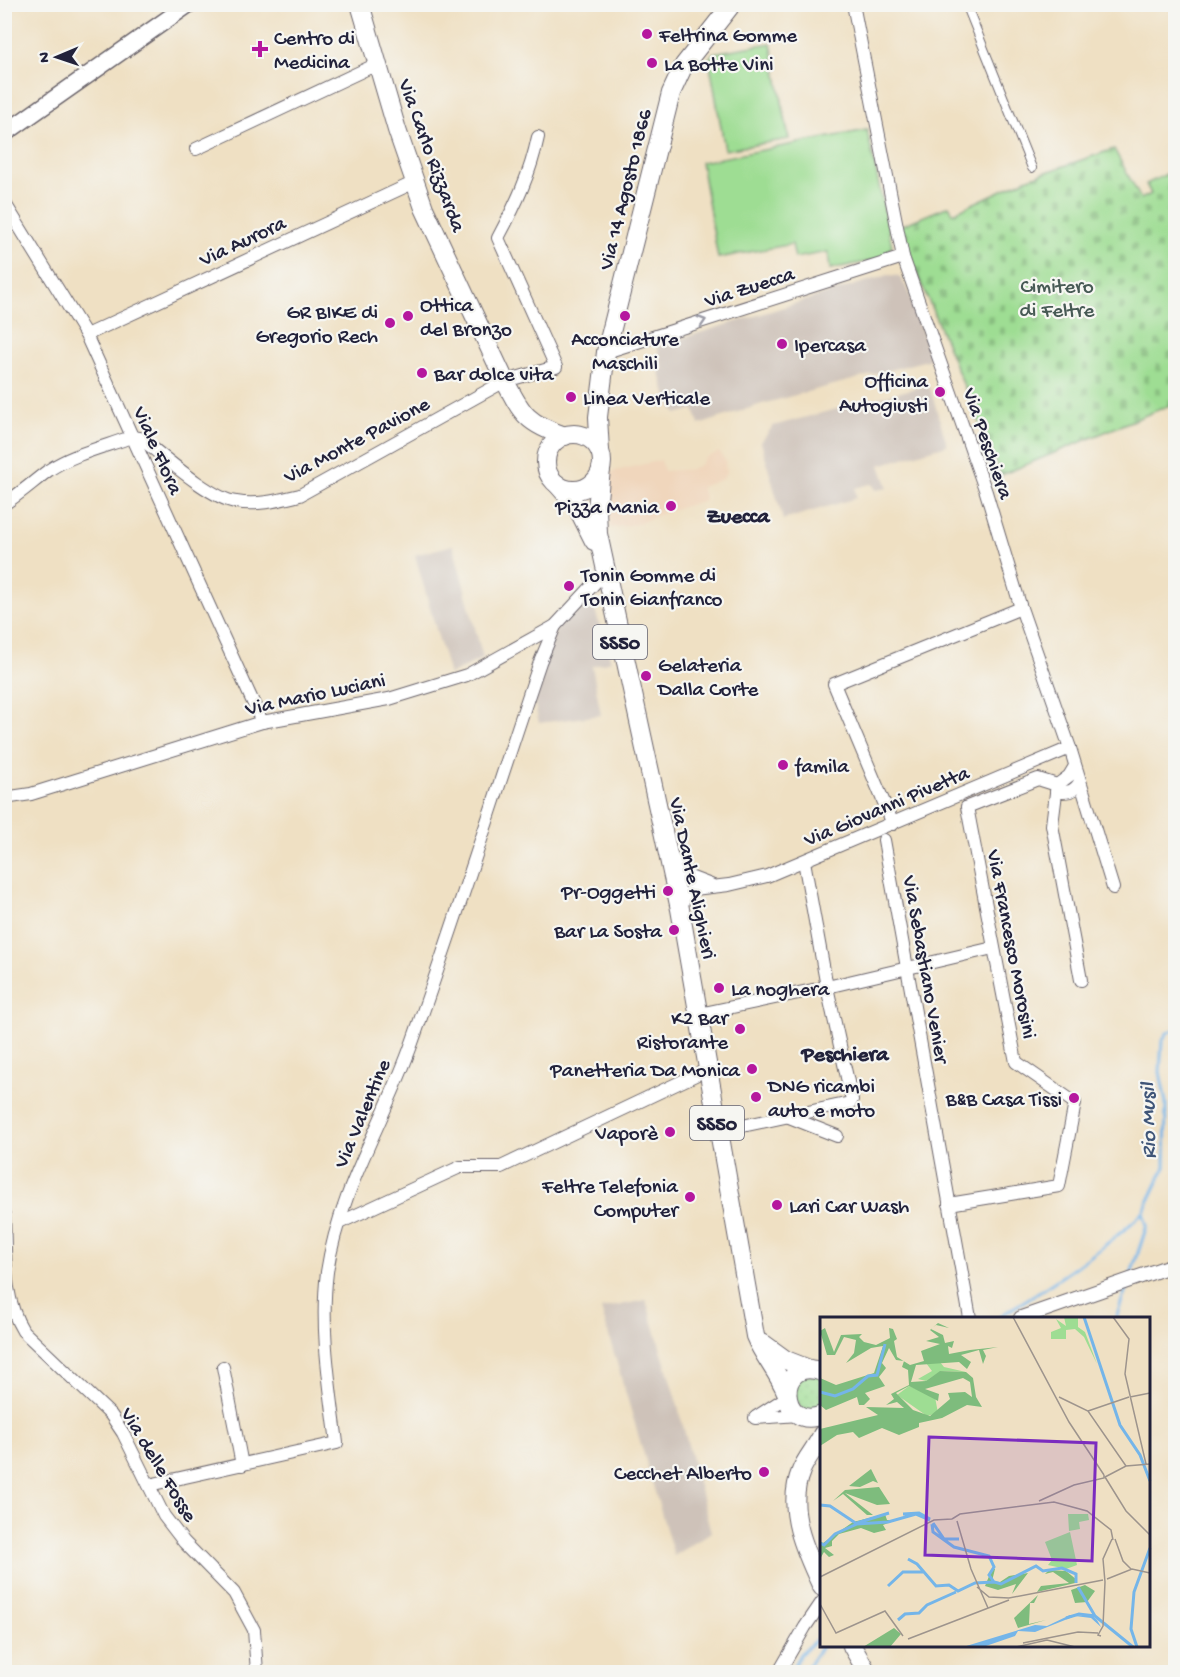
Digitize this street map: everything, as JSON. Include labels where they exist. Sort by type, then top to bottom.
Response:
[{"type":"main road","name":"Via Carlo Rizzarda","points":[[360,4],[424,208],[521,417],[539,442],[552,478]]},
{"type":"main road","name":"Via 14 Agosto 1866","points":[[601,460],[599,402],[606,352],[671,93],[684,65],[732,4]]},
{"type":"main road","points":[[4,134],[180,7]]},
{"type":"main road","name":"Via Carlo Rizzarda","points":[[509,390],[519,408],[532,422],[543,428],[589,438],[601,460]]},
{"type":"main road","name":"Via 14 Agosto 1866","points":[[546,460],[554,442],[591,419],[599,402]]},
{"type":"main road","points":[[552,478],[558,485],[575,490],[592,483],[601,460]]},
{"type":"main road","name":"Via Dante Alighieri","points":[[601,460],[596,522],[605,572],[680,909],[755,1336],[759,1347],[779,1375],[786,1395]]},
{"type":"main road","name":"Via Dante Alighieri","points":[[552,478],[585,520],[605,572]]},
{"type":"main road","points":[[755,1336],[786,1360],[815,1370]]},
{"type":"main road","points":[[786,1395],[793,1376],[803,1370],[815,1370]]},
{"type":"main road","name":"SS50","points":[[786,1395],[789,1405],[808,1415],[808,1442],[804,1465],[797,1485],[797,1516],[804,1547],[820,1583]]},
{"type":"main road","name":"SS50","points":[[804,1465],[820,1438]]},
{"type":"main road","points":[[853,1647],[867,1672]]},
{"type":"street","name":"Via Peschiera","points":[[854,4],[903,257],[986,492],[1021,608],[1070,748],[1113,888]]},
{"type":"street","points":[[966,4],[1032,168]]},
{"type":"street","points":[[196,149],[377,64]]},
{"type":"street","name":"Via Carlo Rizzarda","points":[[509,390],[556,367],[498,238],[523,190],[532,165],[538,137]]},
{"type":"street","name":"Via Aurora","points":[[86,335],[415,182]]},
{"type":"street","name":"Viale Flora","points":[[4,202],[86,335],[262,722]]},
{"type":"street","name":"Via Zuecca","points":[[606,352],[903,257]]},
{"type":"street","name":"Via Monte Pavione","points":[[131,436],[140,438],[215,496],[235,502],[268,503],[300,495],[509,390]]},
{"type":"street","points":[[4,504],[67,460],[131,436]]},
{"type":"street","name":"Via Mario Luciani","points":[[4,798],[31,794],[262,722],[389,699],[467,675],[555,626],[605,572]]},
{"type":"street","points":[[893,824],[834,684],[1021,608]]},
{"type":"street","name":"Via Valentine","points":[[149,1485],[337,1443],[324,1306],[328,1270],[339,1223],[352,1184],[411,1046],[536,673],[555,626]]},
{"type":"street","name":"Via Giovanni Pivetta","points":[[698,888],[755,880],[1070,748]]},
{"type":"street","points":[[1075,766],[1069,776],[1056,788],[1052,825],[1082,980]]},
{"type":"street","name":"Via Francesco Morosini","points":[[949,1204],[1059,1186],[1075,1103],[1016,1062],[967,807],[1038,779],[1056,788]]},
{"type":"street","points":[[1056,788],[1068,792],[1075,790],[1080,782]]},
{"type":"street","name":"Via Sebastiano Venier","points":[[884,840],[970,1317]]},
{"type":"street","points":[[668,858],[690,876],[715,886]]},
{"type":"street","points":[[668,858],[679,879],[698,888]]},
{"type":"street","points":[[719,1131],[850,1103],[852,1100],[826,987],[804,861]]},
{"type":"street","points":[[680,909],[686,896],[698,888]]},
{"type":"street","points":[[699,1014],[993,948]]},
{"type":"street","points":[[339,1223],[460,1167],[501,1167],[708,1069]]},
{"type":"street","points":[[788,1117],[837,1136]]},
{"type":"street","name":"Via delle Fosse","points":[[4,1215],[7,1284],[11,1308],[23,1332],[111,1415],[123,1433],[164,1516],[184,1542],[234,1593],[254,1630],[257,1672]]},
{"type":"street","points":[[1024,1317],[1176,1264]]},
{"type":"street","points":[[223,1367],[242,1465]]},
{"type":"street","points":[[786,1395],[755,1418],[808,1415]]},
{"type":"street","points":[[779,1672],[820,1605]]},
{"type":"shaded area","points":[[888,275],[899,276],[908,290],[931,359],[762,404],[699,425],[694,409],[676,414],[668,401],[659,370],[663,368],[657,346]]},
{"type":"shaded area","points":[[927,385],[931,391],[947,445],[880,465],[888,488],[876,490],[870,484],[855,488],[856,498],[783,520],[761,442],[773,426]]},
{"type":"shaded area","points":[[719,452],[725,460],[726,472],[723,479],[701,487],[705,500],[637,524],[610,528],[607,495],[611,472],[661,460],[664,471],[692,469],[700,465],[705,458]]},
{"type":"shaded area","points":[[453,545],[483,658],[449,675],[415,555]]},
{"type":"shaded area","points":[[588,604],[593,604],[611,661],[592,666],[601,715],[539,723],[531,688],[558,627]]},
{"type":"shaded area","points":[[646,1300],[676,1399],[711,1532],[674,1556],[601,1309]]},
{"type":"green space","points":[[771,43],[789,139],[725,150],[709,59],[713,53]]},
{"type":"green space","points":[[867,130],[892,246],[882,259],[830,269],[828,252],[795,258],[792,244],[718,258],[701,162]]},
{"type":"green space","name":"Cimitero di Feltre","points":[[1114,149],[1141,199],[1151,194],[1146,184],[1175,170],[1175,403],[1001,475],[898,227],[949,206],[953,213],[1026,179]]},
{"type":"green space","points":[[820,1374],[820,1412],[806,1416],[788,1387],[794,1377]]},
{"type":"waterway","name":"Rio Musil","points":[[1131,1274],[1147,1225],[1143,1213],[1165,1167],[1166,1103],[1160,1072],[1162,1041],[1167,1033],[1176,1029]]},
{"type":"waterway","points":[[1000,1316],[1074,1268],[1110,1242],[1143,1213]]},
{"type":"waterway","name":"Rio Musil","points":[[1116,1317],[1127,1286]]},
{"type":"waterway","points":[[791,1672],[800,1654],[820,1637]]},
{"type":"waterway","name":"Rio Musil","points":[[804,1672],[821,1647]]},
{"type":"place","name":"Feltrina Gomme","points":[[647,34]]},
{"type":"place","name":"Centro di Medicina","points":[[260,49]]},
{"type":"place","name":"La Botte Vini","points":[[652,63]]},
{"type":"place","name":"Ottica del Bronzo","points":[[408,316]]},
{"type":"place","name":"Acconciature Maschili","points":[[625,316]]},
{"type":"place","name":"GR BIKE di Gregorio Rech","points":[[390,323]]},
{"type":"place","name":"Ipercasa","points":[[782,344]]},
{"type":"place","name":"Bar dolce vita","points":[[422,373]]},
{"type":"place","name":"Officina Autogiusti","points":[[940,392]]},
{"type":"place","name":"Linea Verticale","points":[[571,397]]},
{"type":"place","name":"Pizza Mania","points":[[671,506]]},
{"type":"place","name":"Tonin Gomme di Tonin Gianfranco","points":[[569,586]]},
{"type":"place","name":"Gelateria Dalla Corte","points":[[646,676]]},
{"type":"place","name":"famila","points":[[783,765]]},
{"type":"place","name":"Pr-Oggetti","points":[[668,891]]},
{"type":"place","name":"Bar La Sosta","points":[[674,930]]},
{"type":"place","name":"La noghera","points":[[719,988]]},
{"type":"place","name":"K2 Bar Ristorante","points":[[740,1029]]},
{"type":"place","name":"Panetteria Da Monica","points":[[752,1069]]},
{"type":"place","name":"DNG ricambi auto e moto","points":[[756,1097]]},
{"type":"place","name":"B&B Casa Tissi","points":[[1074,1098]]},
{"type":"place","name":"Vaporè","points":[[670,1132]]},
{"type":"place","name":"Feltre Telefonia Computer","points":[[690,1197]]},
{"type":"place","name":"Lari Car Wash","points":[[777,1205]]},
{"type":"place","name":"Cecchet Alberto","points":[[764,1472]]},
{"type":"district","name":"Zuecca","points":[[738,514]]},
{"type":"district","name":"Peschiera","points":[[845,1052]]}]
